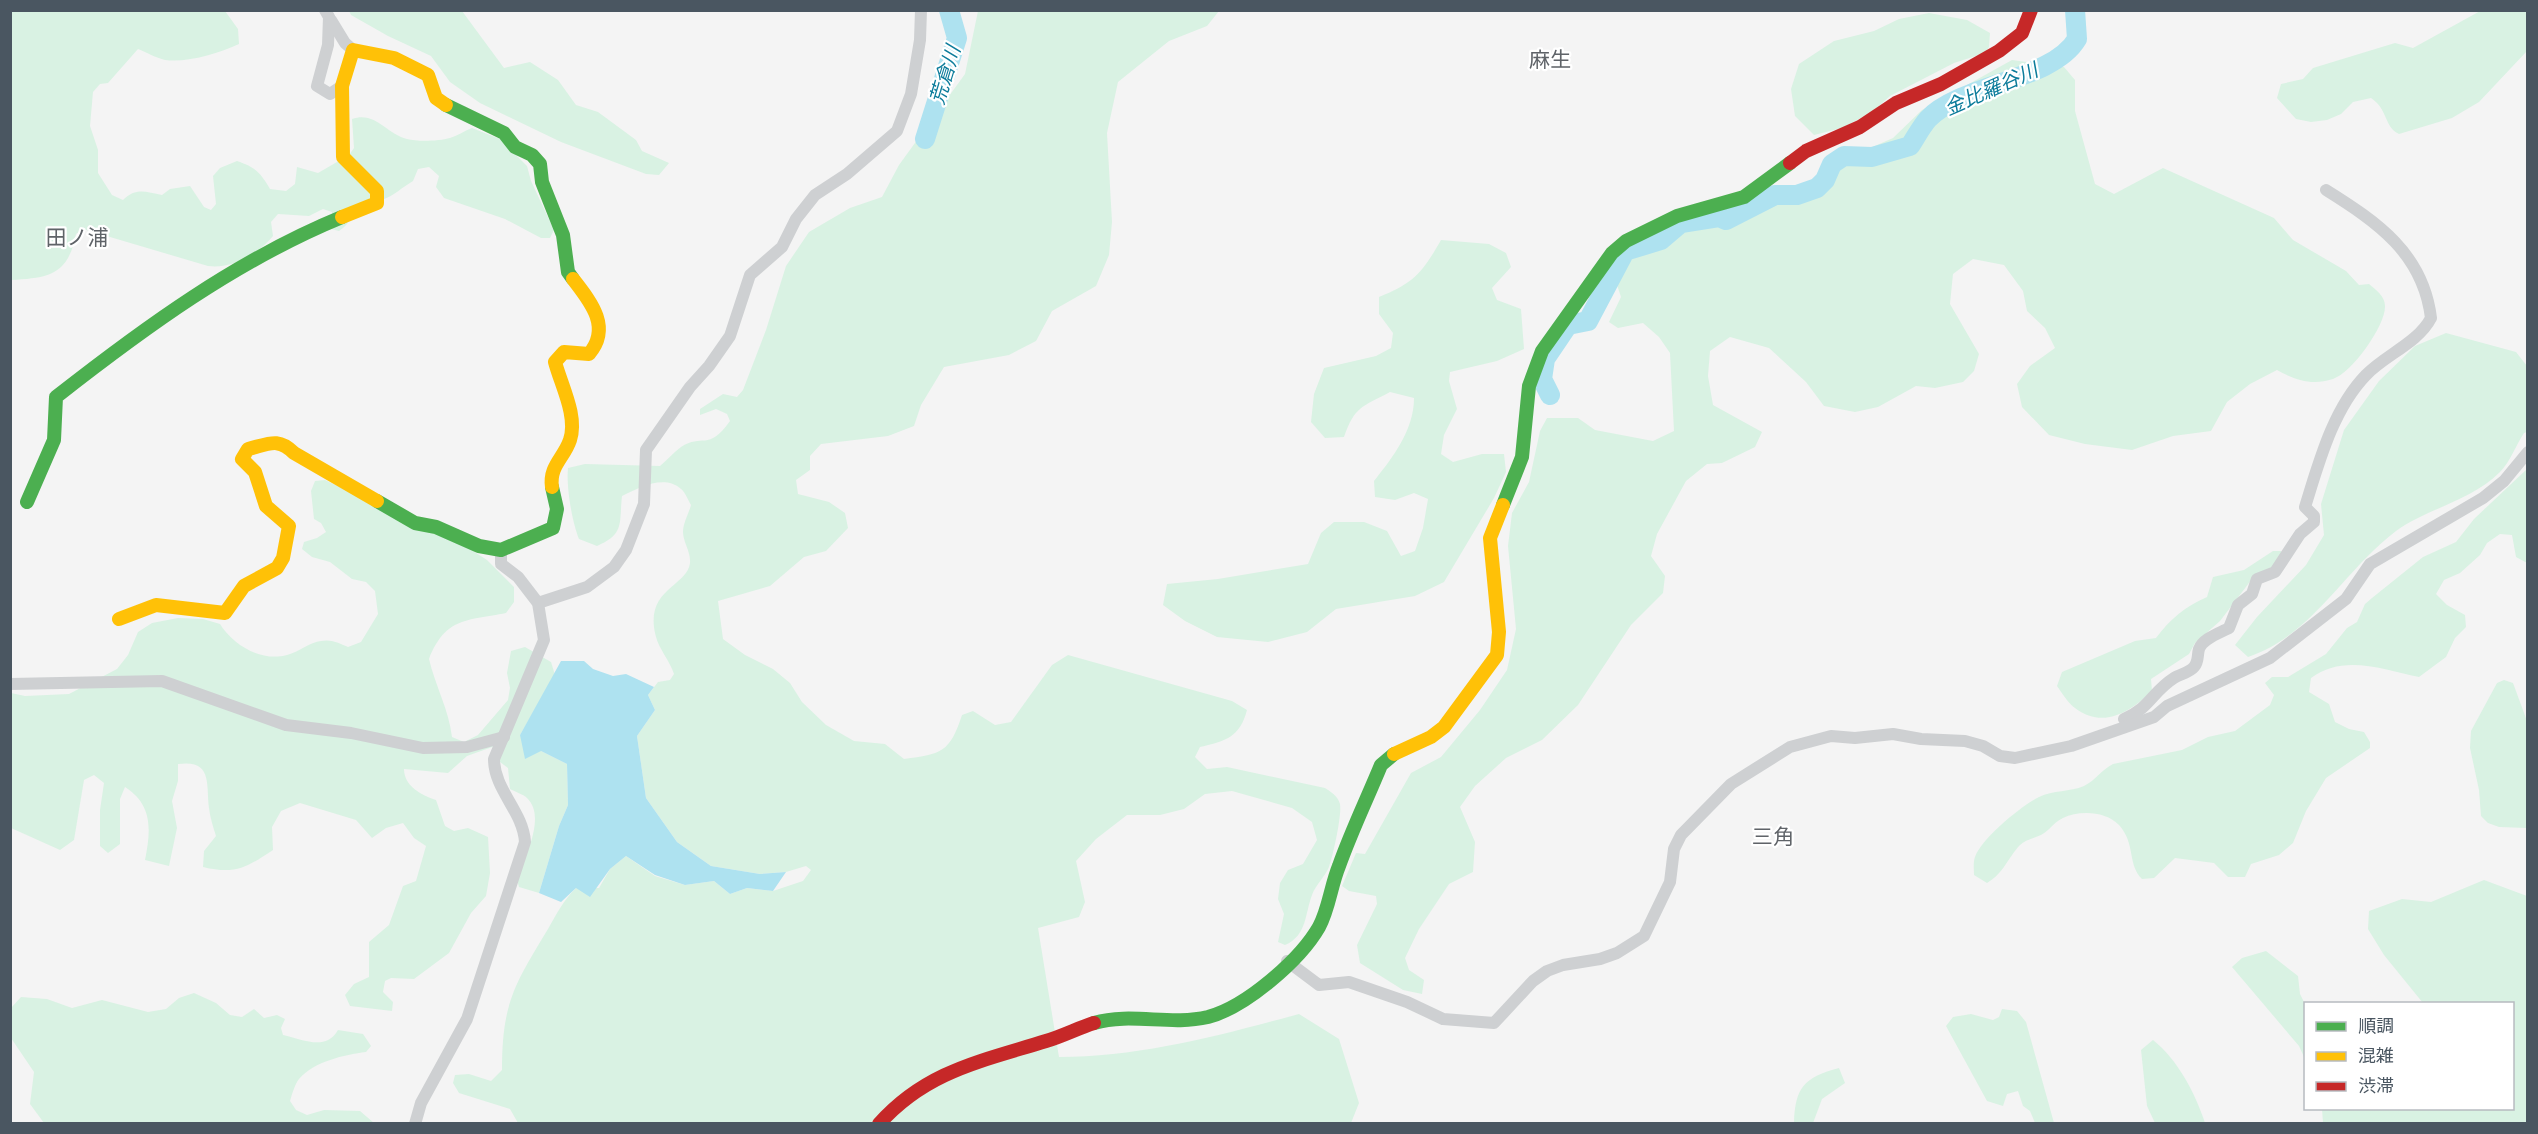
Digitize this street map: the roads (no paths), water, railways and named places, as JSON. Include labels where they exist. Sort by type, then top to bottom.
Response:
[{"type":"street","points":[[538,603],[587,587],[614,567],[626,550],[644,504],[646,450],[690,387],[710,366],[730,336],[750,275],[775,256],[796,219],[815,195],[847,174],[897,130],[911,94],[920,40],[921,10]]},
{"type":"street","points":[[879,1124],[905,1095],[925,1083],[1007,1051],[1049,1041],[1093,1022],[1109,1019],[1207,1017],[1256,991],[1316,933],[1334,877],[1381,765],[1388,757],[1413,743],[1431,737],[1444,727],[1497,655],[1499,632],[1490,538],[1522,457],[1529,386],[1542,351],[1612,253],[1626,241],[1677,216],[1723,205],[1744,197],[1806,152],[1860,128],[1896,103],[1941,84],[1999,51],[2022,33],[2031,10]]},
{"type":"street","points":[[120,619],[156,605],[225,612],[244,586],[277,568],[283,558],[289,526],[266,506],[255,472],[242,459],[248,449],[275,442],[285,443],[294,453],[416,523],[436,527],[479,546],[501,550],[548,532],[557,521],[558,512],[551,478],[556,462],[570,439],[571,431],[570,417],[555,362],[561,351],[589,354],[594,348],[599,328],[597,311],[568,272],[561,226],[542,182],[540,164],[532,155],[515,147],[504,133],[475,117],[441,103],[436,98],[428,75],[394,58],[353,50],[337,33],[327,14]]},
{"type":"street","points":[[327,14],[327,53],[317,86],[330,94],[342,86]]},
{"type":"street","points":[[27,502],[54,440],[56,397],[115,351],[204,290],[282,244],[318,226],[377,203],[377,191],[344,157],[342,86],[353,50]]},
{"type":"street","points":[[2081,742],[2087,734],[2143,709],[2156,692],[2174,678],[2193,669],[2198,660],[2200,648],[2206,640],[2229,628],[2238,605],[2252,594],[2257,579],[2275,572],[2300,534],[2313,522],[2313,516],[2305,507],[2322,453],[2352,390],[2368,372],[2407,343],[2431,318],[2423,281],[2408,256],[2366,215],[2326,189]]},
{"type":"street","points":[[1287,961],[1319,985],[1349,982],[1407,1002],[1443,1019],[1494,1023],[1533,981],[1547,971],[1563,964],[1600,959],[1617,953],[1644,936],[1670,882],[1674,849],[1681,835],[1731,784],[1790,747],[1831,736],[1855,738],[1893,734],[1921,739],[1965,741],[1983,746],[2000,756],[2015,758],[2081,742],[2154,717],[2168,706],[2270,658],[2346,599],[2370,564],[2429,528],[2461,513],[2483,498],[2504,481],[2528,452]]},
{"type":"street","points":[[415,1124],[420,1102],[467,1019],[525,842],[524,826],[494,773],[494,759],[544,640],[538,603],[518,577],[501,564],[501,550]]},
{"type":"street","points":[[10,684],[162,681],[286,725],[351,733],[423,748],[467,747],[504,737]]},
{"type":"water","points":[[561,661],[584,661],[593,669],[613,676],[626,674],[654,687],[648,695],[655,710],[637,736],[646,798],[677,842],[711,866],[760,874],[786,872],[773,891],[747,888],[730,894],[714,881],[685,885],[655,875],[626,856],[610,869],[590,897],[576,888],[561,902],[539,893],[559,826],[568,805],[567,764],[541,751],[525,759],[520,735]]},
{"type":"waterway","name":"荒倉川","points":[[925,139],[957,38],[949,10]]},
{"type":"waterway","name":"金比羅谷川","points":[[1550,395],[1542,379],[1545,359],[1568,325],[1588,321],[1625,251],[1661,240],[1681,223],[1719,217],[1726,220],[1775,195],[1797,195],[1817,188],[1825,180],[1832,164],[1844,156],[1872,157],[1910,146],[1928,119],[1943,107],[2028,74],[2065,53],[2077,39],[2075,10]]},
{"type":"district","name":"麻生","points":[[1550,60]]},
{"type":"district","name":"田ノ浦","points":[[77,238]]},
{"type":"district","name":"三角","points":[[1773,837]]}]
